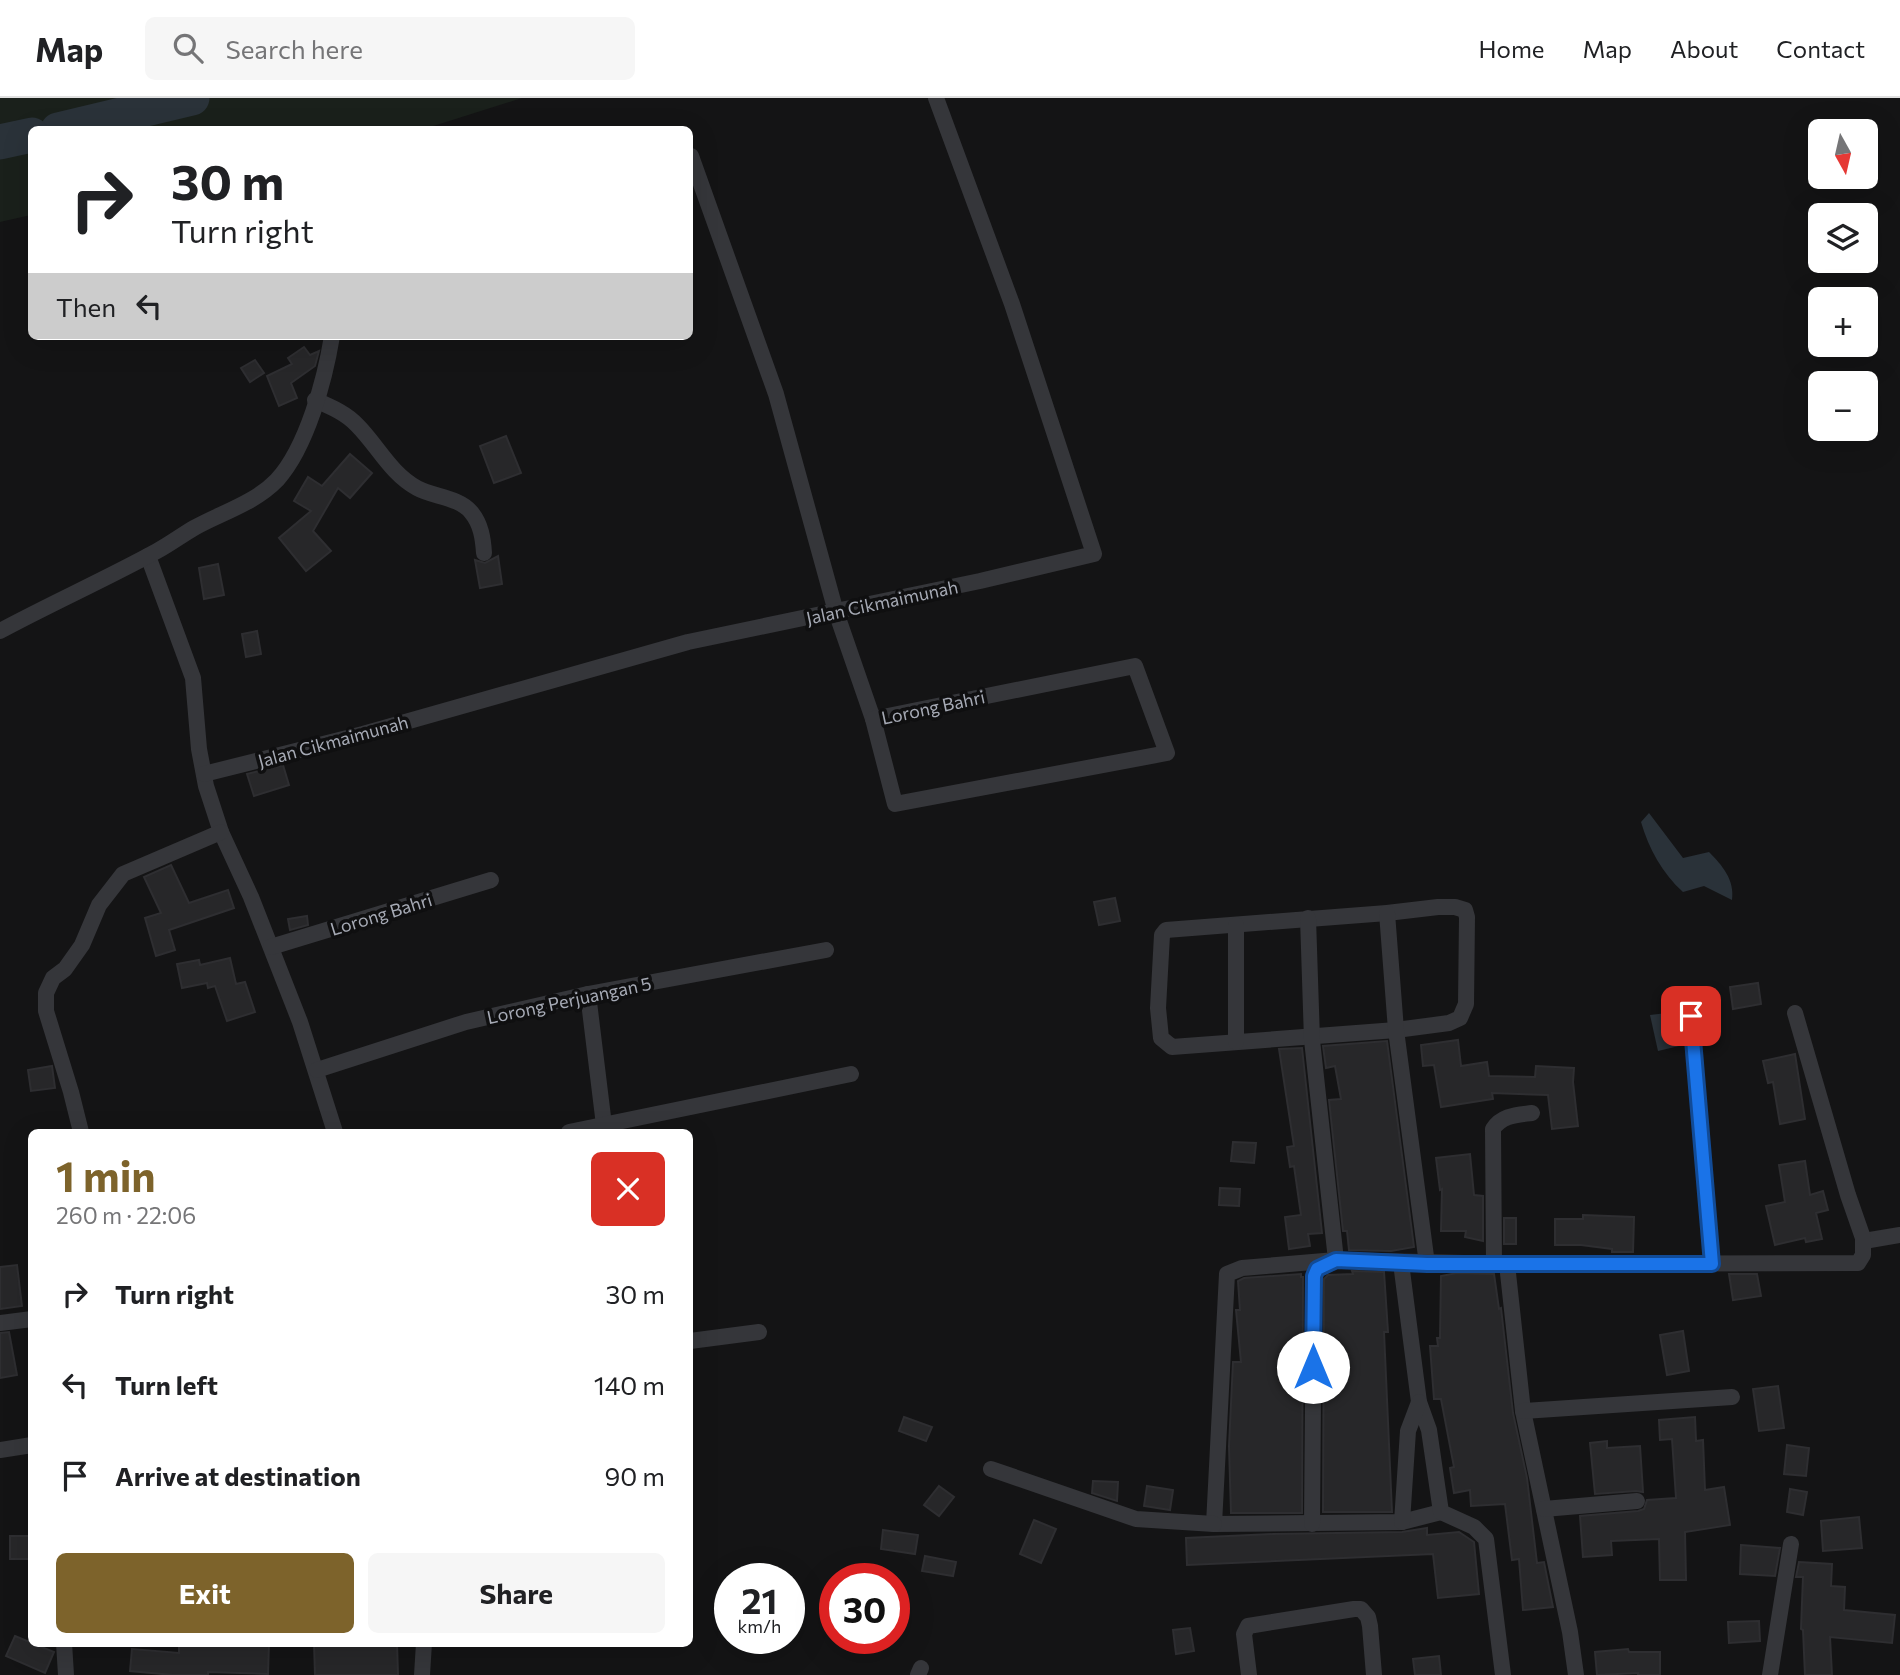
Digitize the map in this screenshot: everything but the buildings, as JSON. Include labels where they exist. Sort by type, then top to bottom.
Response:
[{"type":"street","name":"Jalan Cikmaimunah","points":[[204,774],[363,734],[688,642],[1094,554],[1012,304],[936,98]]},
{"type":"street","points":[[693,162],[776,394],[836,612],[873,719]]},
{"type":"street","points":[[0,631],[148,556],[257,496],[278,479],[299,443],[328,363],[331,340]]},
{"type":"street","points":[[315,400],[338,410],[357,425],[391,469],[416,488],[460,503],[471,512],[483,532],[484,553]]},
{"type":"street","points":[[148,556],[193,678],[204,774],[221,832],[271,947],[317,1070],[334,1129]]},
{"type":"street","name":"Lorong Bahri","points":[[1135,666],[1167,753],[895,804],[873,719],[1135,666]]},
{"type":"street","points":[[79,1129],[46,1011],[46,993],[53,978],[65,969],[82,945],[99,905],[123,874],[221,832]]},
{"type":"street","name":"Lorong Bahri","points":[[271,947],[491,880]]},
{"type":"street","points":[[1455,907],[1465,909],[1467,997],[1463,1014],[1456,1021],[1449,1023],[1396,1030],[1172,1047],[1161,1038],[1158,1008],[1163,935],[1166,930],[1176,927],[1308,918],[1455,907]]},
{"type":"street","points":[[1387,913],[1396,1030],[1427,1264]]},
{"type":"street","points":[[1308,918],[1311,1036],[1336,1260]]},
{"type":"street","points":[[1236,925],[1236,1042]]},
{"type":"street","name":"Lorong Perjuangan 5","points":[[317,1070],[466,1022],[588,994],[825,950]]},
{"type":"street","points":[[588,994],[604,1125]]},
{"type":"street","points":[[1214,1524],[1227,1274],[1242,1268],[1336,1260],[1427,1264],[1858,1263],[1863,1258],[1864,1241],[1794,1013]]},
{"type":"street","points":[[1691,1016],[1712,1264]]},
{"type":"street","points":[[584,1129],[851,1074]]},
{"type":"street","points":[[1532,1113],[1510,1116],[1497,1122],[1493,1129],[1501,1264],[1523,1411],[1570,1632],[1576,1675]]},
{"type":"street","points":[[1864,1241],[1900,1235]]},
{"type":"street","points":[[1312,1524],[1314,1276],[1317,1269],[1336,1260]]},
{"type":"street","points":[[1401,1263],[1419,1402],[1429,1430],[1441,1512]]},
{"type":"street","points":[[0,1323],[28,1320]]},
{"type":"street","points":[[693,1341],[759,1332]]},
{"type":"street","points":[[1523,1411],[1732,1397]]},
{"type":"street","points":[[1402,1522],[1408,1431],[1419,1402]]},
{"type":"street","points":[[0,1450],[28,1446]]},
{"type":"street","points":[[991,1469],[1136,1519],[1214,1524],[1402,1522],[1441,1512],[1474,1527],[1486,1539],[1503,1675]]},
{"type":"street","points":[[1544,1509],[1637,1501]]},
{"type":"street","points":[[1770,1675],[1791,1544]]},
{"type":"street","points":[[1250,1675],[1244,1634],[1248,1626],[1361,1609],[1368,1617],[1374,1675]]},
{"type":"street","points":[[64,1647],[66,1675]]},
{"type":"street","points":[[422,1675],[424,1647]]},
{"type":"shaded area","points":[[0,98],[522,98],[433,126],[28,126],[28,216],[0,222]]},
{"type":"shaded area","points":[[1649,813],[1683,858],[1709,852],[1714,857],[1729,879],[1732,900],[1704,886],[1683,892],[1675,885],[1657,860],[1644,832],[1641,822]]},
{"type":"shaded area","points":[[1675,1012],[1679,1046],[1658,1051],[1650,1015]]},
{"type":"waterway","points":[[75,126],[192,98]]},
{"type":"waterway","points":[[0,142],[28,136]]},
{"type":"route","points":[[1313,1367],[1314,1276],[1317,1269],[1336,1260],[1427,1264],[1712,1264],[1691,1016]]}]
